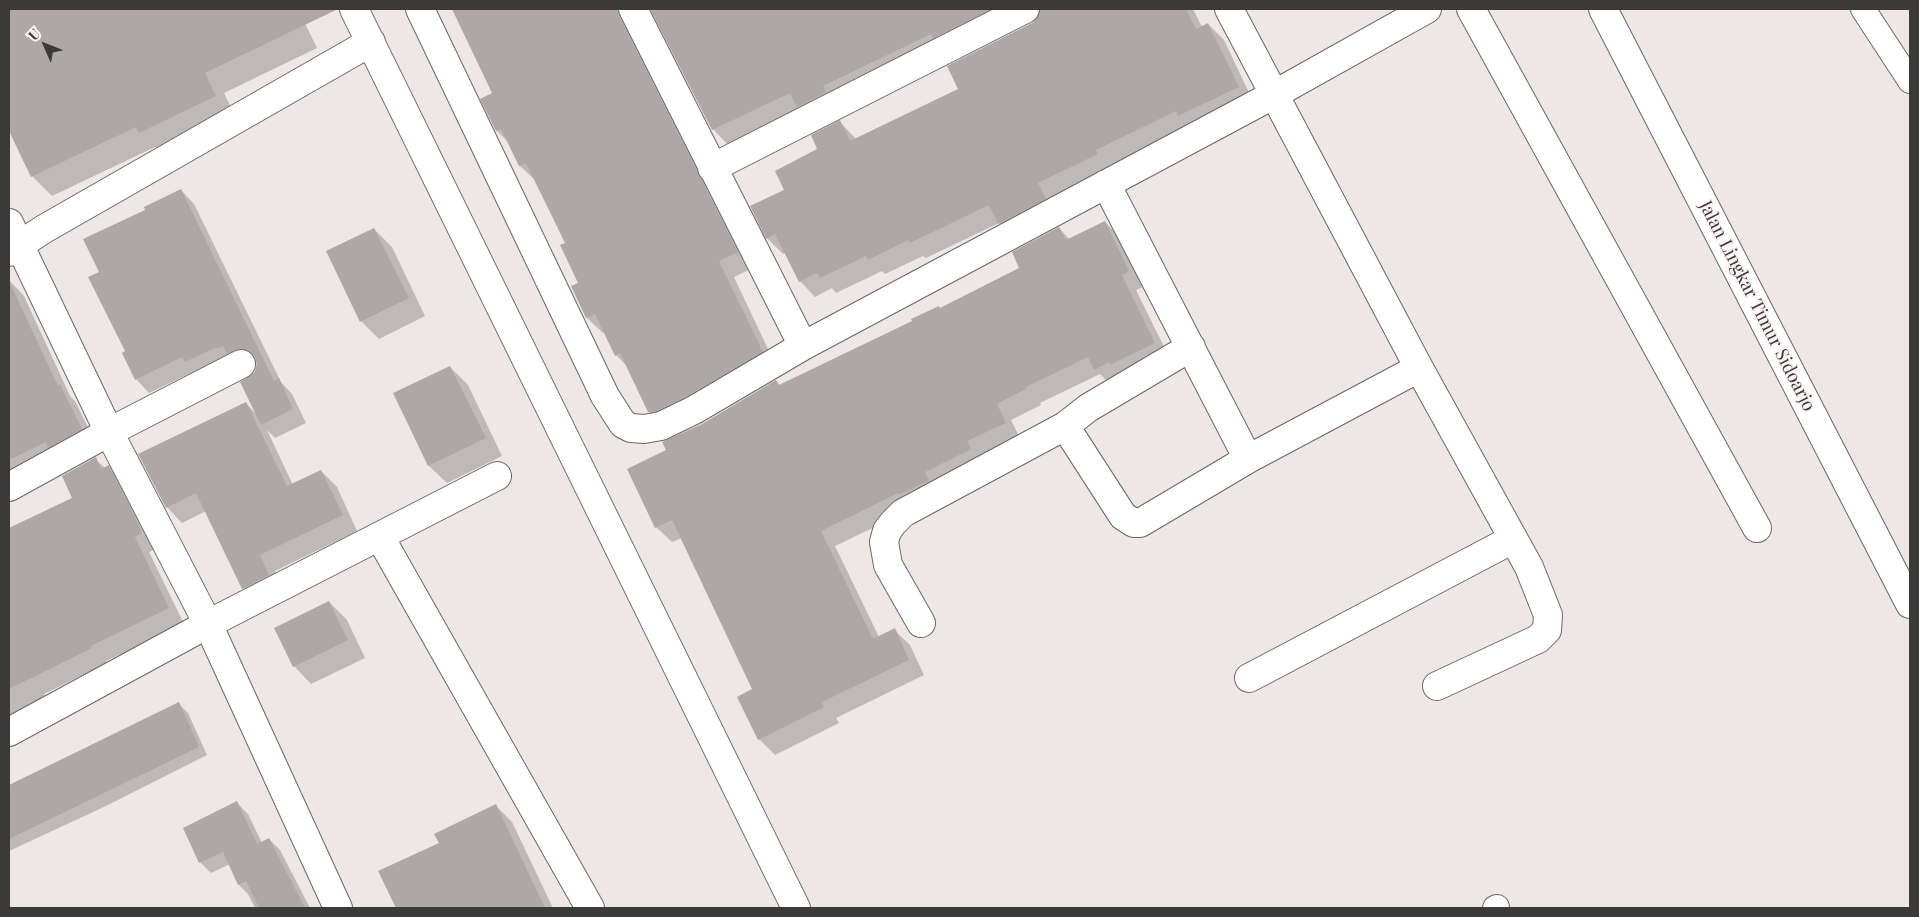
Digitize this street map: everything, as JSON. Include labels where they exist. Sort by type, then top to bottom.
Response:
[{"type":"street","points":[[354,9],[372,42],[796,908]]},
{"type":"street","points":[[420,9],[605,396],[623,424],[634,429],[644,430],[661,426],[694,410],[803,346],[1275,94],[1427,9]]},
{"type":"street","points":[[634,9],[712,168],[803,346]]},
{"type":"street","points":[[712,168],[1025,9]]},
{"type":"street","points":[[1229,9],[1420,368],[1529,567],[1548,616],[1548,630],[1538,639],[1437,686]]},
{"type":"street","points":[[1471,9],[1757,528]]},
{"type":"street","name":"Jalan Lingkar Timur Sidoarjo","points":[[1604,9],[1910,604]]},
{"type":"street","points":[[338,908],[208,624],[12,240],[44,229],[372,42]]},
{"type":"street","points":[[1106,184],[1248,459]]},
{"type":"street","points":[[921,624],[888,564],[884,542],[887,531],[893,523],[903,513],[1065,426],[1088,408],[1191,347]]},
{"type":"street","points":[[9,487],[109,432],[241,364]]},
{"type":"street","points":[[1065,426],[1123,516],[1140,523],[1248,459],[1420,368]]},
{"type":"street","points":[[9,732],[208,624],[498,476]]},
{"type":"street","points":[[380,537],[590,908]]},
{"type":"street","points":[[1249,678],[1512,539]]},
{"type":"lane","points":[[1863,9],[1910,80]]},
{"type":"building","points":[[9,9],[338,9],[205,73],[216,96],[139,133],[136,127],[31,177],[9,131]]},
{"type":"building","points":[[452,9],[617,9],[738,252],[719,261],[763,352],[687,396],[656,411],[648,412],[620,353],[615,356],[595,314],[586,318],[571,286],[578,283],[560,245],[565,243],[526,163],[519,166],[501,129],[496,131],[480,99],[492,93]]},
{"type":"building","points":[[650,9],[991,9],[933,38],[931,34],[823,86],[826,92],[797,107],[790,93],[712,130]]},
{"type":"building","points":[[1040,9],[1186,9],[1196,29],[1208,23],[1239,87],[1178,116],[1176,111],[1096,150],[1098,154],[1038,183],[1046,199],[998,224],[989,205],[910,243],[908,240],[868,260],[866,256],[820,278],[817,273],[799,282],[775,234],[766,239],[750,206],[784,190],[775,171],[817,149],[811,135],[840,120],[850,141],[958,89],[947,66],[1032,23],[1038,17]]},
{"type":"building","points":[[181,189],[274,381],[279,378],[293,409],[261,425],[240,382],[254,373],[257,365],[255,357],[250,351],[241,348],[227,354],[223,346],[215,348],[185,362],[182,357],[135,380],[122,353],[125,351],[88,277],[99,272],[83,239],[145,210],[144,207]]},
{"type":"building","points":[[1105,221],[1129,271],[1122,275],[1155,343],[1110,365],[1109,362],[1094,370],[1088,357],[1026,387],[1026,389],[997,404],[1006,423],[967,441],[971,449],[925,472],[929,480],[821,531],[873,639],[895,628],[909,660],[822,702],[824,707],[758,740],[737,697],[752,689],[672,520],[655,528],[627,469],[666,450],[662,442],[702,424],[776,380],[779,385],[1019,268],[1012,252],[1059,227],[1066,240]]},
{"type":"building","points":[[374,228],[409,298],[360,322],[326,251]]},
{"type":"building","points":[[9,281],[58,386],[60,384],[82,429],[48,448],[46,442],[9,460]]},
{"type":"building","points":[[450,366],[486,438],[428,466],[393,393]]},
{"type":"building","points":[[246,402],[287,486],[321,470],[343,515],[260,555],[269,575],[242,589],[196,493],[166,508],[138,454]]},
{"type":"building","points":[[96,457],[101,469],[109,465],[137,521],[142,533],[135,537],[169,608],[9,689],[9,528],[72,498],[62,476]]},
{"type":"building","points":[[329,601],[348,640],[293,667],[274,628]]},
{"type":"building","points":[[179,702],[199,746],[197,748],[9,839],[9,785]]},
{"type":"building","points":[[237,801],[257,844],[269,838],[305,908],[259,908],[246,881],[238,885],[223,852],[199,863],[183,828]]},
{"type":"building","points":[[496,804],[545,908],[396,908],[378,871],[439,843],[434,834]]}]
